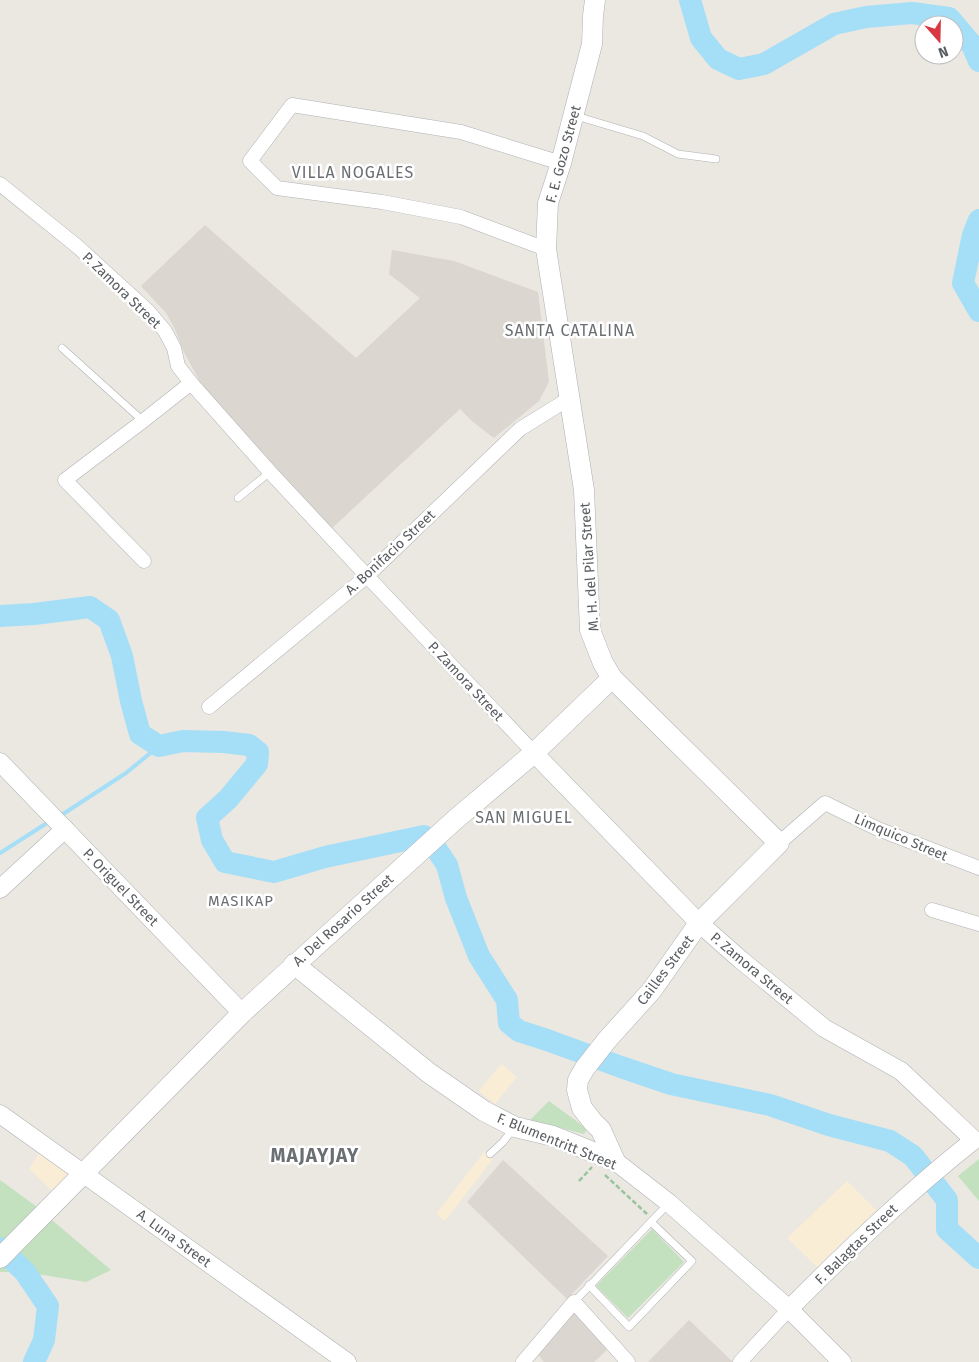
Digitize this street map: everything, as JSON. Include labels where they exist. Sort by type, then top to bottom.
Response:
[{"type":"main road","name":"F. E. Gozo Street","points":[[570,398],[546,249],[548,203],[561,163],[592,44],[595,0]]},
{"type":"main road","name":"M. H. del Pilar Street","points":[[570,398],[584,490],[590,630],[603,664],[612,678],[779,843]]},
{"type":"main road","name":"A. Del Rosario Street","points":[[0,1258],[242,1013],[457,818],[534,753],[612,678]]},
{"type":"main road","name":"Cailles Street","points":[[608,1166],[601,1130],[582,1108],[577,1090],[578,1080],[607,1040],[652,990],[700,923],[779,843]]},
{"type":"main road","name":"F. Blumentritt Street","points":[[294,964],[429,1073],[484,1111],[515,1127],[553,1136],[608,1166]]},
{"type":"street","points":[[546,249],[461,217],[382,202],[277,188],[250,161],[292,105],[461,132],[561,163]]},
{"type":"street","name":"P. Zamora Street","points":[[0,184],[78,247],[148,311],[165,331],[174,348],[178,366],[270,472],[534,753],[700,923],[753,971],[824,1028],[901,1071],[977,1140]]},
{"type":"street","points":[[144,561],[65,480],[191,383]]},
{"type":"street","name":"A. Bonifacio Street","points":[[209,707],[367,576],[520,429],[570,398]]},
{"type":"street","name":"P. Origuel Street","points":[[0,762],[242,1013]]},
{"type":"street","name":"Cailles Street","points":[[779,843],[825,803]]},
{"type":"street","name":"Limquico Street","points":[[825,803],[878,829],[979,868]]},
{"type":"street","points":[[0,889],[66,829]]},
{"type":"street","points":[[932,910],[979,924]]},
{"type":"street","name":"A. Luna Street","points":[[0,1114],[347,1362]]},
{"type":"street","name":"F. Balagtas Street","points":[[740,1362],[788,1309],[877,1222],[941,1166],[977,1140]]},
{"type":"street","name":"F. Blumentritt Street","points":[[608,1166],[669,1203],[788,1309],[842,1362]]},
{"type":"street","points":[[523,1362],[574,1302],[628,1362]]},
{"type":"lane","points":[[573,115],[643,136],[678,154],[716,159]]},
{"type":"lane","points":[[62,348],[143,421]]},
{"type":"lane","points":[[238,498],[270,472]]},
{"type":"lane","points":[[490,1154],[515,1127]]},
{"type":"lane","points":[[574,1302],[588,1285],[669,1203]]},
{"type":"lane","points":[[588,1285],[629,1327],[692,1261],[652,1221]]},
{"type":"path","points":[[587,1162],[595,1165]]},
{"type":"path","points":[[608,1166],[652,1221]]},
{"type":"shaded area","points":[[205,225],[356,358],[420,298],[389,274],[392,250],[454,261],[538,292],[549,382],[539,401],[494,438],[460,409],[329,531],[201,384],[166,313],[141,286]]},
{"type":"shaded area","points":[[501,1064],[517,1077],[495,1104],[479,1091]]},
{"type":"shaded area","points":[[40,1152],[72,1173],[52,1191],[29,1169]]},
{"type":"shaded area","points":[[484,1152],[493,1159],[445,1221],[436,1214]]},
{"type":"shaded area","points":[[503,1160],[608,1256],[567,1299],[467,1202]]},
{"type":"shaded area","points":[[847,1181],[876,1210],[817,1267],[787,1238]]},
{"type":"shaded area","points":[[573,1309],[611,1346],[594,1362],[544,1362],[536,1352]]},
{"type":"shaded area","points":[[689,1320],[733,1362],[648,1362]]},
{"type":"green space","points":[[549,1101],[587,1129],[584,1134],[530,1120]]},
{"type":"green space","points":[[979,1159],[979,1201],[958,1176]]},
{"type":"green space","points":[[0,1180],[33,1204],[111,1270],[86,1282],[25,1272],[0,1272]]},
{"type":"green space","points":[[652,1229],[684,1262],[628,1318],[596,1286]]},
{"type":"waterway","points":[[690,0],[701,38],[718,59],[739,69],[764,64],[834,24],[866,17],[912,13],[949,18],[972,45],[979,61]]},
{"type":"waterway","points":[[979,220],[973,235],[963,283],[979,311]]},
{"type":"waterway","points":[[0,616],[90,607],[109,620],[122,656],[140,734],[159,746],[183,741],[224,742],[249,745],[258,752],[257,764],[228,799],[207,818],[212,840],[225,862],[274,872],[325,857],[424,836],[435,847],[447,865],[456,898],[479,956],[507,1000],[509,1023],[519,1031],[671,1084],[770,1105],[829,1125],[890,1141],[913,1156],[947,1200],[947,1229],[979,1258]]},
{"type":"waterway","points":[[60,816],[126,773],[159,746]]},
{"type":"waterway","points":[[0,853],[47,823]]},
{"type":"waterway","points":[[0,1248],[25,1272],[48,1306],[44,1340],[34,1362]]},
{"type":"district","name":"VILLA NOGALES","points":[[353,172]]},
{"type":"district","name":"SANTA CATALINA","points":[[570,330]]},
{"type":"district","name":"SAN MIGUEL","points":[[524,817]]},
{"type":"district","name":"MASIKAP","points":[[241,901]]},
{"type":"district","name":"MAJAYJAY","points":[[315,1155]]}]
